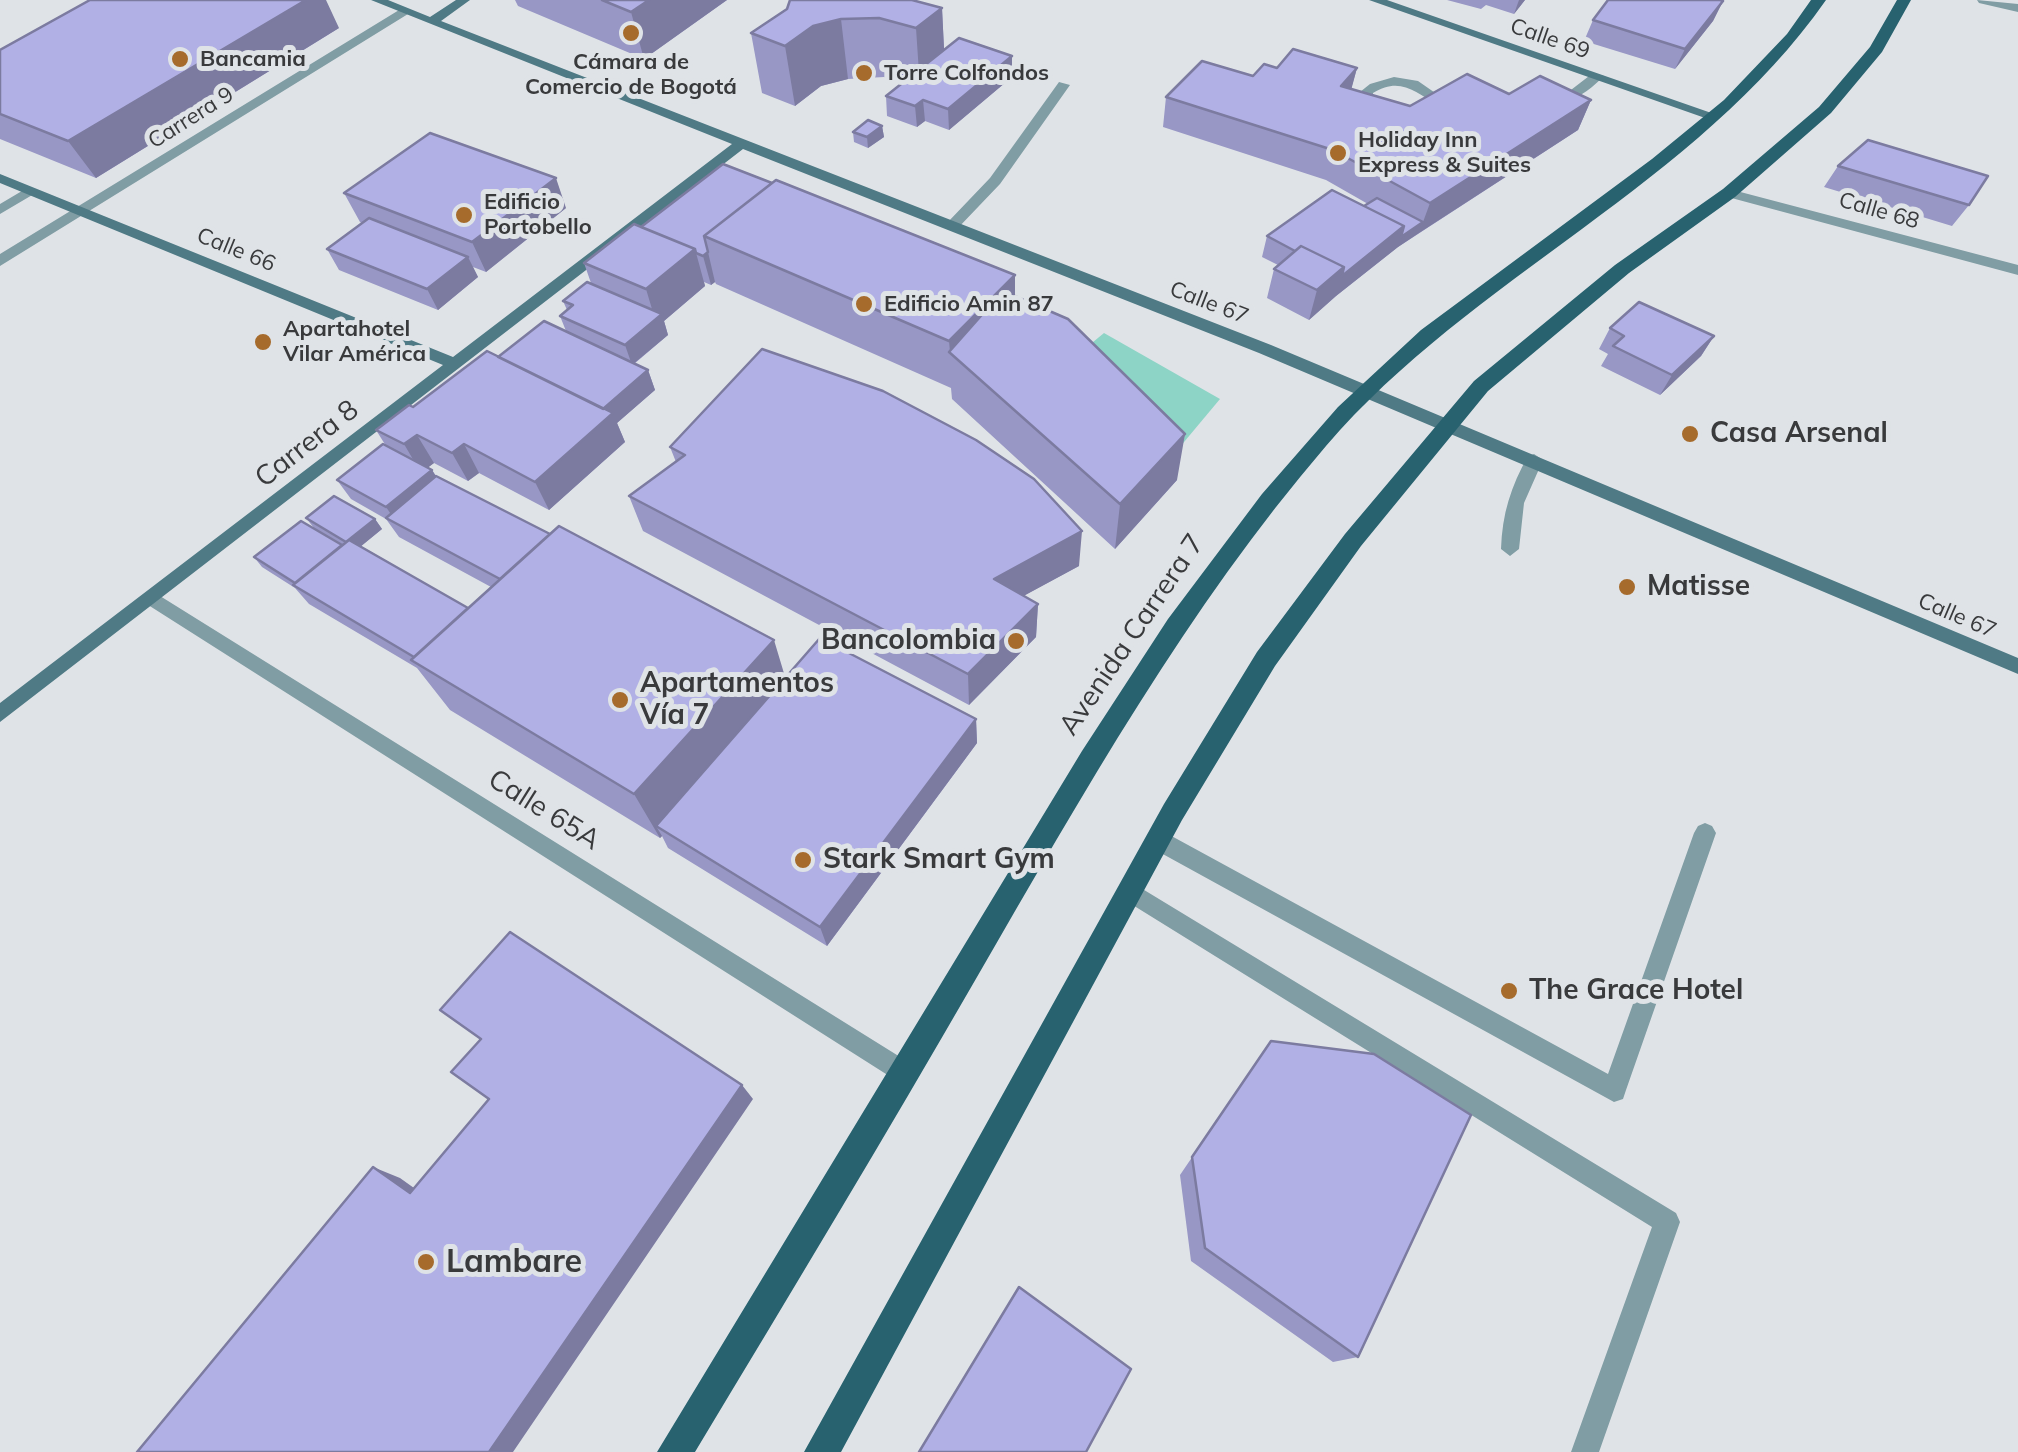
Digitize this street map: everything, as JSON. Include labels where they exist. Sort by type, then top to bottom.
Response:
[{"type":"main road","name":"Avenida Carrera 7","points":[[675,1452],[1104,736],[1192,604],[1300,464],[1367,390],[1486,291],[1713,116],[1782,50],[1819,0]]},
{"type":"main road","points":[[822,1452],[1158,840],[1266,658],[1446,423],[1514,356],[1729,192],[1847,87],[1877,49],[1904,0]]},
{"type":"street","name":"Calle 67","points":[[377,0],[1367,390],[2018,666]]},
{"type":"street","points":[[432,21],[464,0]]},
{"type":"street","name":"Calle 69","points":[[1375,0],[1713,116]]},
{"type":"street","points":[[1983,0],[2018,8]]},
{"type":"street","name":"Carrera 9","points":[[0,261],[404,11]]},
{"type":"street","points":[[1532,98],[1570,97],[1598,76]]},
{"type":"street","points":[[1394,120],[1367,105],[1364,98],[1372,87],[1391,81],[1415,84],[1438,100],[1476,100]]},
{"type":"street","points":[[952,226],[995,182],[1064,86]]},
{"type":"street","points":[[1429,118],[1439,107],[1438,100]]},
{"type":"street","name":"Carrera 8","points":[[0,714],[742,143]]},
{"type":"street","name":"Calle 66","points":[[0,178],[456,364]]},
{"type":"street","points":[[0,210],[32,191]]},
{"type":"street","name":"Calle 68","points":[[1729,192],[2018,270]]},
{"type":"street","points":[[1510,549],[1510,520],[1521,482],[1534,460]]},
{"type":"street","name":"Calle 65A","points":[[152,598],[904,1073]]},
{"type":"street","points":[[1158,840],[1614,1090],[1705,833]]},
{"type":"street","points":[[1131,892],[1667,1222],[1585,1452]]},
{"type":"shaded area","points":[[1104,333],[1220,399],[1169,460],[1070,361]]},
{"type":"building","points":[[90,0],[306,0],[68,141],[0,114],[0,50]]},
{"type":"building","points":[[602,0],[649,0],[631,12]]},
{"type":"building","points":[[790,0],[912,0],[942,8],[916,28],[879,18],[841,19],[813,26],[785,46],[751,33],[787,9]]},
{"type":"building","points":[[1608,0],[1723,1],[1685,49],[1593,20]]},
{"type":"building","points":[[959,38],[1012,56],[948,109],[923,100],[915,106],[886,96]]},
{"type":"building","points":[[1293,49],[1357,68],[1341,86],[1410,106],[1467,74],[1509,94],[1540,76],[1591,100],[1430,203],[1333,150],[1166,97],[1202,61],[1253,76],[1264,64],[1277,68]]},
{"type":"building","points":[[868,120],[882,126],[867,137],[853,132]]},
{"type":"building","points":[[430,133],[556,178],[472,242],[344,193]]},
{"type":"building","points":[[1868,140],[1988,176],[1969,205],[1838,166]]},
{"type":"building","points":[[723,164],[772,183],[704,236],[708,252],[703,256],[641,227]]},
{"type":"building","points":[[776,180],[1015,275],[949,341],[704,236]]},
{"type":"building","points":[[1332,190],[1404,226],[1342,276],[1344,267],[1301,246],[1295,251],[1267,236]]},
{"type":"building","points":[[1377,198],[1423,222],[1401,237],[1404,226],[1364,206]]},
{"type":"building","points":[[369,218],[468,257],[427,289],[327,249]]},
{"type":"building","points":[[634,224],[695,249],[646,289],[584,263]]},
{"type":"building","points":[[1301,246],[1344,267],[1317,290],[1274,269]]},
{"type":"building","points":[[587,282],[662,314],[625,345],[560,316],[573,305],[563,301]]},
{"type":"building","points":[[1003,291],[1068,319],[1185,434],[1120,504],[949,352]]},
{"type":"building","points":[[1639,302],[1714,336],[1672,375],[1613,346],[1624,336],[1610,328]]},
{"type":"building","points":[[544,321],[648,370],[603,409],[498,357]]},
{"type":"building","points":[[762,349],[883,391],[976,440],[1034,479],[1082,531],[994,579],[1038,604],[968,674],[629,496],[685,455],[670,447]]},
{"type":"building","points":[[487,351],[613,413],[535,482],[464,444],[452,453],[417,435],[404,444],[376,430]]},
{"type":"building","points":[[383,444],[432,470],[386,507],[337,480]]},
{"type":"building","points":[[436,476],[550,534],[500,579],[386,518]]},
{"type":"building","points":[[334,496],[375,519],[346,542],[306,518]]},
{"type":"building","points":[[301,521],[342,545],[295,583],[254,557]]},
{"type":"building","name":"Apartamentos Vía 7","points":[[559,526],[774,640],[634,794],[411,660]]},
{"type":"building","points":[[349,540],[468,608],[414,657],[293,585]]},
{"type":"building","points":[[820,638],[976,719],[820,927],[656,826]]},
{"type":"building","points":[[510,932],[742,1085],[489,1452],[137,1452],[373,1167],[410,1193],[489,1099],[451,1072],[481,1039],[440,1010]]},
{"type":"building","points":[[1271,1041],[1374,1054],[1471,1115],[1358,1357],[1205,1248],[1192,1157]]},
{"type":"building","points":[[1019,1287],[1131,1369],[1086,1452],[919,1452]]},
{"type":"place","name":"Cámara de Comercio de Bogotá","points":[[631,33]]},
{"type":"place","name":"Bancamia","points":[[180,59]]},
{"type":"place","name":"Torre Colfondos","points":[[864,73]]},
{"type":"place","name":"Holiday Inn Express & Suites","points":[[1338,153]]},
{"type":"place","name":"Edificio Portobello","points":[[464,215]]},
{"type":"place","name":"Edificio Amin 87","points":[[864,304]]},
{"type":"place","name":"Apartahotel Vilar América","points":[[263,342]]},
{"type":"place","name":"Casa Arsenal","points":[[1690,434]]},
{"type":"place","name":"Matisse","points":[[1627,587]]},
{"type":"place","name":"Bancolombia","points":[[1016,641]]},
{"type":"place","name":"Apartamentos Vía 7","points":[[620,700]]},
{"type":"place","name":"Stark Smart Gym","points":[[803,860]]},
{"type":"place","name":"The Grace Hotel","points":[[1509,991]]},
{"type":"place","name":"Lambare","points":[[426,1262]]}]
